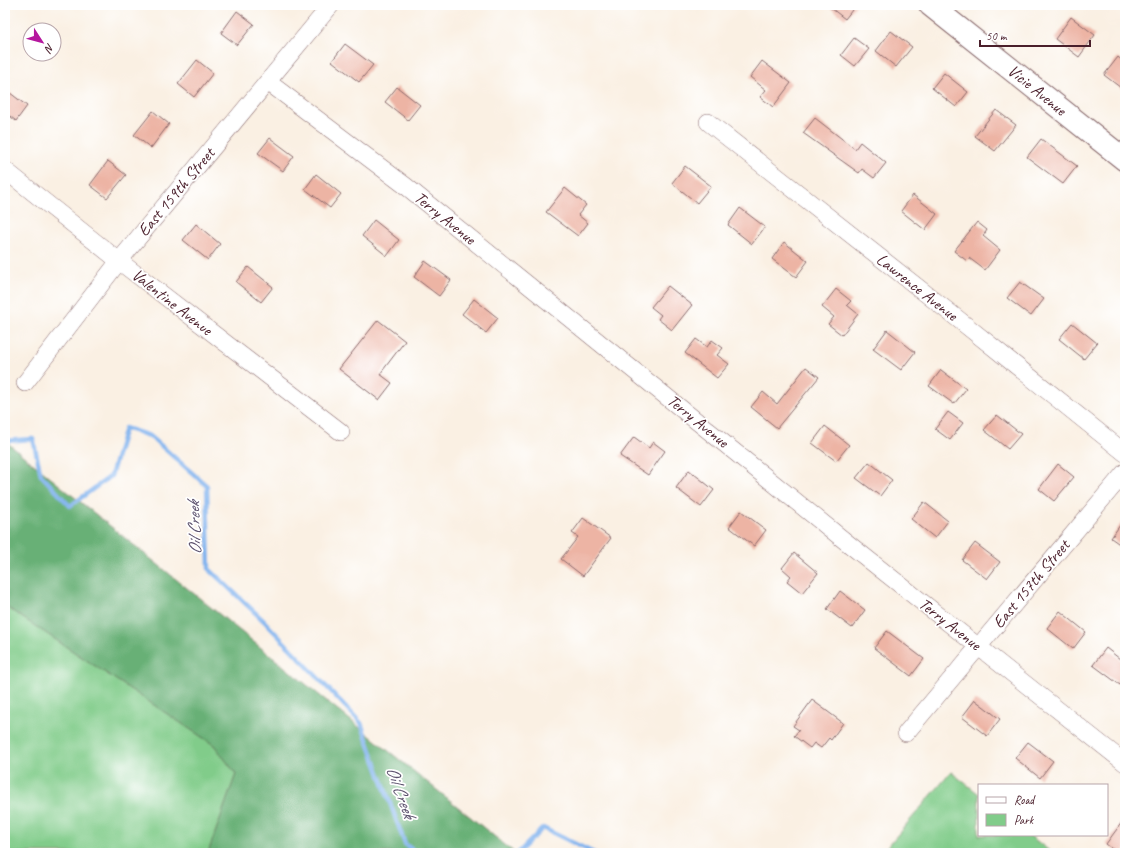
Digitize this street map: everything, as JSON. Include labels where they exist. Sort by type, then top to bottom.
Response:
[{"type":"street","name":"East 159th Street","points":[[25,383],[119,261],[331,5]]},
{"type":"street","name":"Vicie Avenue","points":[[930,5],[1125,160]]},
{"type":"street","name":"Terry Avenue","points":[[268,82],[407,187],[978,647],[1125,763]]},
{"type":"street","name":"Lawrence Avenue","points":[[708,122],[1125,453]]},
{"type":"street","name":"Valentine Avenue","points":[[5,170],[119,261],[341,432]]},
{"type":"street","name":"East 157th Street","points":[[906,733],[1125,472]]},
{"type":"green space","points":[[5,441],[515,853],[208,853],[236,774],[214,745],[5,606]]},
{"type":"green space","points":[[5,606],[214,745],[236,774],[208,853],[5,853]]},
{"type":"green space","points":[[951,772],[978,793],[978,836],[1030,836],[1052,853],[882,853]]},
{"type":"building","points":[[827,5],[856,5],[845,19]]},
{"type":"building","points":[[237,11],[254,24],[237,45],[221,33]]},
{"type":"building","points":[[1071,17],[1095,35],[1079,57],[1055,39]]},
{"type":"building","points":[[891,31],[912,47],[896,67],[876,51]]},
{"type":"building","points":[[854,38],[869,49],[855,66],[841,55]]},
{"type":"building","points":[[345,44],[373,65],[359,82],[332,61]]},
{"type":"building","points":[[1118,57],[1125,63],[1125,91],[1104,75]]},
{"type":"building","points":[[197,60],[213,73],[194,97],[178,84]]},
{"type":"building","points":[[762,61],[791,83],[773,107],[760,97],[766,90],[750,77]]},
{"type":"building","points":[[944,73],[968,92],[956,107],[932,88]]},
{"type":"building","points":[[397,87],[420,105],[408,120],[385,102]]},
{"type":"building","points":[[5,89],[27,106],[16,121],[5,112]]},
{"type":"building","points":[[996,110],[1016,125],[995,151],[975,136]]},
{"type":"building","points":[[153,111],[169,124],[151,148],[134,135]]},
{"type":"building","points":[[815,118],[855,149],[860,142],[886,163],[874,178],[862,169],[859,173],[803,133]]},
{"type":"building","points":[[270,138],[294,156],[283,171],[258,153]]},
{"type":"building","points":[[1041,139],[1077,166],[1063,184],[1027,157]]},
{"type":"building","points":[[108,161],[126,175],[107,198],[90,185]]},
{"type":"building","points":[[685,166],[711,186],[697,203],[672,183]]},
{"type":"building","points":[[316,174],[341,194],[330,208],[305,189]]},
{"type":"building","points":[[565,188],[586,205],[578,215],[588,223],[578,236],[546,212]]},
{"type":"building","points":[[913,195],[937,214],[925,230],[901,211]]},
{"type":"building","points":[[740,208],[765,227],[752,244],[728,225]]},
{"type":"building","points":[[374,220],[399,240],[387,256],[362,236]]},
{"type":"building","points":[[977,222],[987,230],[983,236],[1000,250],[985,270],[969,258],[967,261],[954,251]]},
{"type":"building","points":[[196,224],[220,244],[208,260],[183,240]]},
{"type":"building","points":[[784,242],[808,261],[796,277],[772,259]]},
{"type":"building","points":[[425,261],[451,280],[439,296],[414,277]]},
{"type":"building","points":[[248,267],[273,287],[261,302],[236,282]]},
{"type":"building","points":[[1020,282],[1044,299],[1031,316],[1007,298]]},
{"type":"building","points":[[668,286],[692,305],[672,330],[658,319],[661,315],[651,307]]},
{"type":"building","points":[[836,289],[851,301],[847,305],[858,314],[842,335],[828,324],[834,317],[822,307]]},
{"type":"building","points":[[474,299],[498,318],[486,333],[462,314]]},
{"type":"building","points":[[378,320],[405,341],[380,374],[392,383],[379,400],[339,369]]},
{"type":"building","points":[[1072,323],[1097,343],[1084,359],[1059,339]]},
{"type":"building","points":[[887,330],[915,352],[901,370],[873,349]]},
{"type":"building","points":[[696,339],[707,347],[712,340],[723,348],[717,355],[729,364],[717,378],[685,353]]},
{"type":"building","points":[[806,367],[819,377],[777,428],[751,407],[763,392],[777,404]]},
{"type":"building","points":[[941,370],[966,389],[954,404],[929,386]]},
{"type":"building","points":[[948,412],[963,423],[950,440],[935,429]]},
{"type":"building","points":[[997,415],[1021,434],[1008,449],[984,430]]},
{"type":"building","points":[[825,426],[849,445],[836,461],[812,443]]},
{"type":"building","points":[[634,437],[649,448],[653,442],[665,451],[648,475],[620,456]]},
{"type":"building","points":[[869,462],[892,480],[880,496],[856,478]]},
{"type":"building","points":[[1058,464],[1074,477],[1054,501],[1039,489]]},
{"type":"building","points":[[689,470],[714,490],[701,507],[676,488]]},
{"type":"building","points":[[924,502],[948,521],[935,538],[911,519]]},
{"type":"building","points":[[741,511],[766,530],[754,546],[729,527]]},
{"type":"building","points":[[583,518],[611,538],[583,576],[561,559],[578,537],[572,533]]},
{"type":"building","points":[[1125,518],[1125,548],[1111,538]]},
{"type":"building","points":[[975,543],[1000,562],[987,579],[962,560]]},
{"type":"building","points":[[794,553],[818,573],[802,593],[787,581],[791,576],[782,568]]},
{"type":"building","points":[[840,591],[865,610],[852,628],[827,609]]},
{"type":"building","points":[[1060,611],[1086,632],[1073,649],[1047,628]]},
{"type":"building","points":[[887,631],[924,659],[911,676],[874,648]]},
{"type":"building","points":[[1106,648],[1125,663],[1125,679],[1120,685],[1093,665]]},
{"type":"building","points":[[812,700],[843,723],[831,740],[829,738],[821,748],[814,743],[810,748],[794,736],[799,730],[793,726]]},
{"type":"building","points":[[975,700],[1000,719],[987,736],[962,717]]},
{"type":"building","points":[[1028,742],[1053,761],[1040,778],[1015,758]]},
{"type":"building","points":[[1125,818],[1125,853],[1118,853],[1106,844]]},
{"type":"waterway","name":"Oil Creek","points":[[5,441],[33,439],[41,475],[70,506],[111,476],[125,428],[150,436],[207,486],[209,569],[264,621],[361,723],[405,844],[416,853]]},
{"type":"waterway","name":"Oil Creek","points":[[518,853],[543,828],[594,853]]}]
